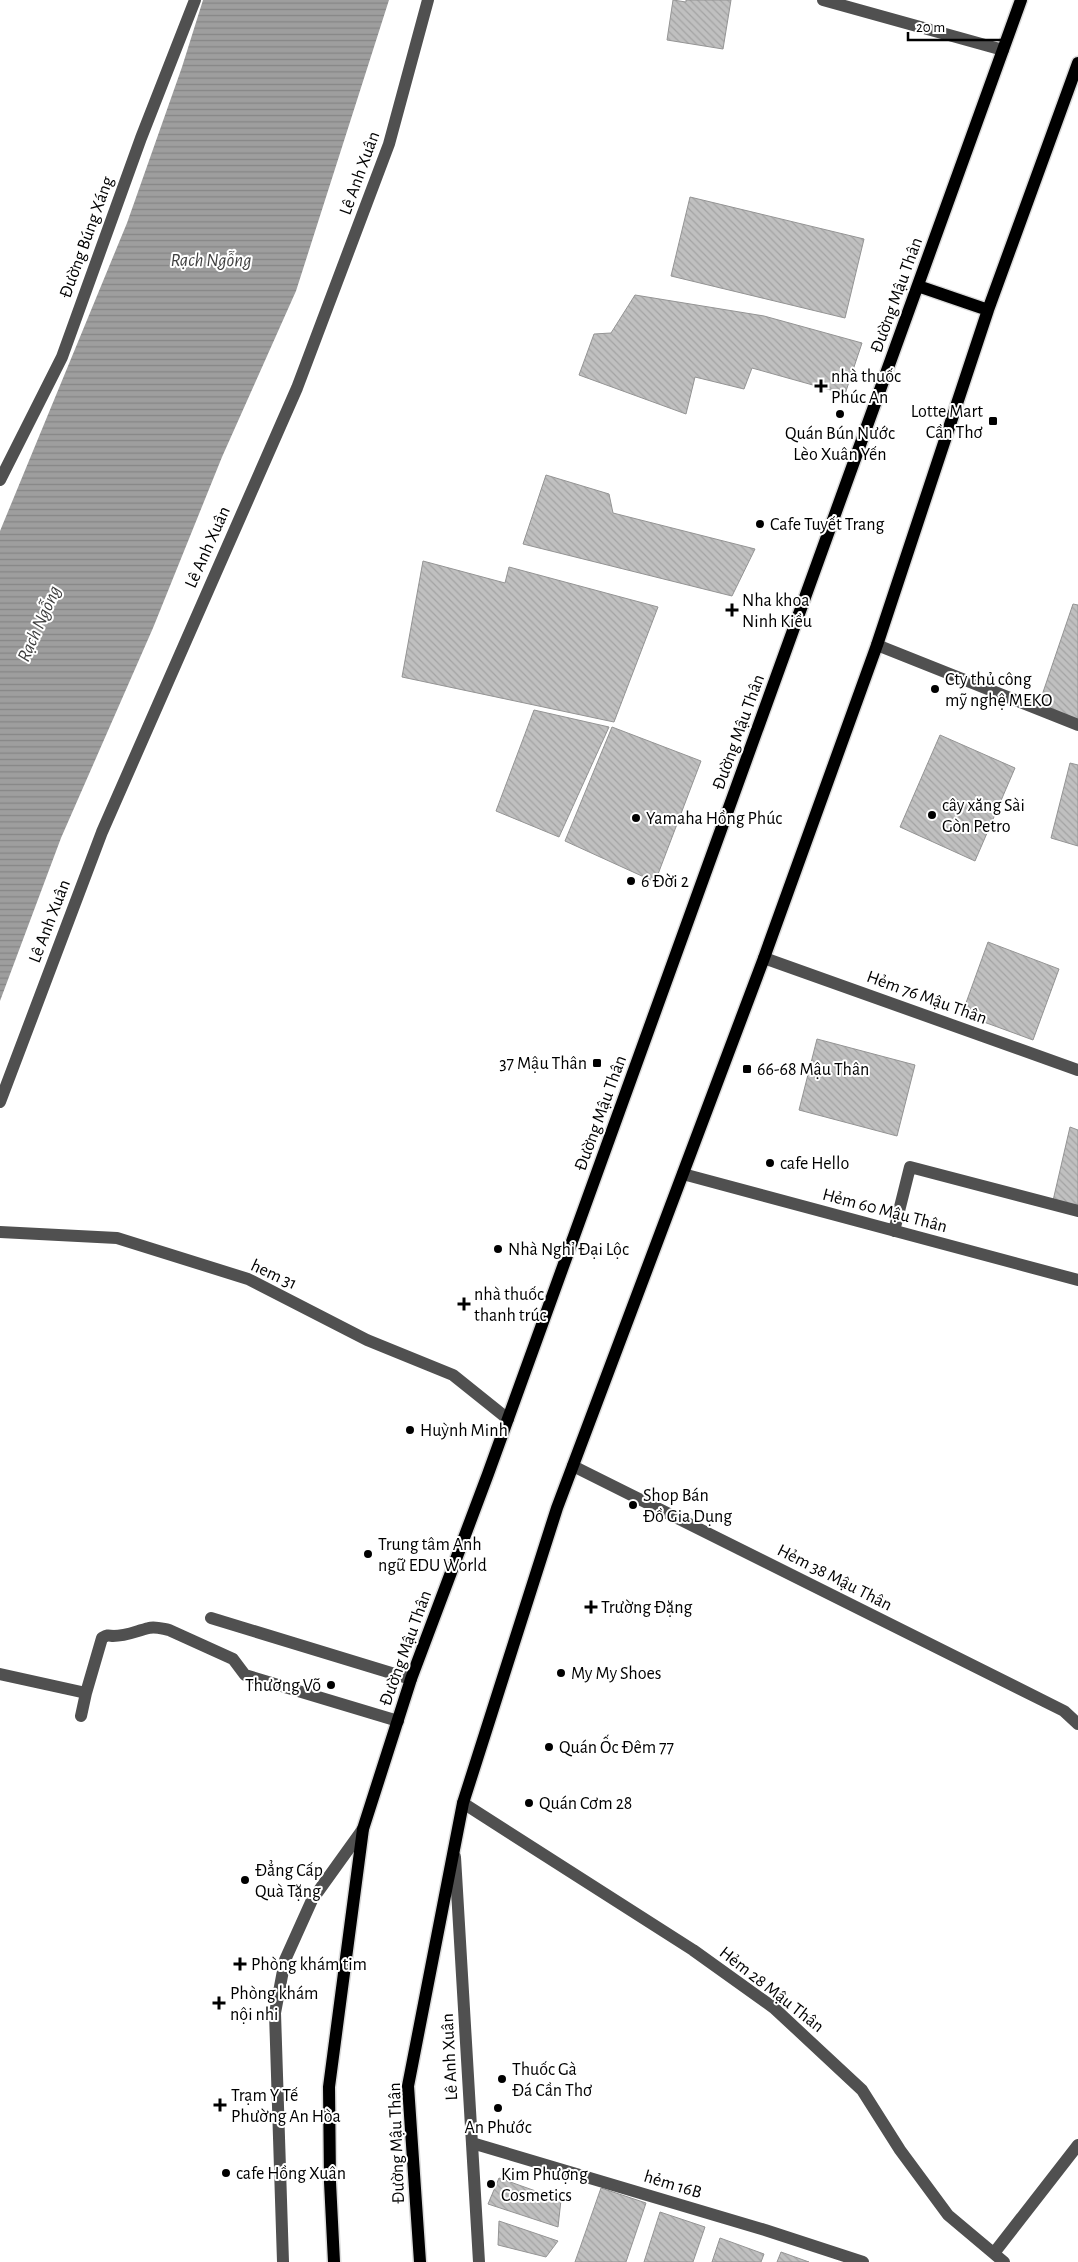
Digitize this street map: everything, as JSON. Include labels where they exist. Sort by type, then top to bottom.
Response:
[{"type":"main road","name":"Đường Mậu Thân","points":[[334,2262],[328,2087],[363,1828],[411,1679],[508,1418],[1021,0]]},
{"type":"main road","name":"Đường Mậu Thân","points":[[420,2262],[408,2086],[463,1802],[557,1508],[764,958],[877,645],[988,310],[1075,80],[1078,63]]},
{"type":"main road","points":[[918,286],[988,310]]},
{"type":"street","name":"Đường Búng Xáng","points":[[0,480],[62,357],[141,138],[195,0]]},
{"type":"street","name":"Lê Anh Xuân","points":[[0,1102],[102,832],[297,388],[389,144],[428,0]]},
{"type":"street","points":[[823,0],[1003,50]]},
{"type":"street","points":[[877,645],[1078,724]]},
{"type":"street","name":"Hẻm 76 Mậu Thân","points":[[764,958],[1078,1070]]},
{"type":"street","points":[[894,1231],[910,1168],[1078,1210]]},
{"type":"street","name":"Hẻm 60 Mậu Thân","points":[[683,1174],[1078,1280]]},
{"type":"street","name":"hem 31","points":[[0,1232],[117,1238],[248,1279],[367,1340],[453,1375],[508,1418]]},
{"type":"street","name":"Hẻm 38 Mậu Thân","points":[[573,1466],[1064,1712],[1078,1724]]},
{"type":"street","points":[[211,1618],[411,1679]]},
{"type":"street","points":[[81,1716],[102,1638],[107,1635],[125,1636],[149,1628],[160,1628],[169,1630],[233,1659],[245,1675],[398,1721]]},
{"type":"street","points":[[0,1674],[86,1693]]},
{"type":"street","name":"Hẻm 28 Mậu Thân","points":[[463,1802],[693,1950],[774,2008],[862,2090],[900,2150],[948,2215],[999,2258]]},
{"type":"street","points":[[283,2262],[275,2023],[276,2004],[285,1960],[312,1900],[363,1828]]},
{"type":"street","name":"Lê Anh Xuân","points":[[454,1850],[479,2262]]},
{"type":"street","name":"hẻm 16B","points":[[472,2143],[755,2227],[862,2262]]},
{"type":"street","points":[[999,2258],[1078,2145]]},
{"type":"water","name":"Rạch Ngỗng","points":[[203,0],[389,0],[296,291],[222,457],[153,628],[61,838],[0,1001],[0,531],[127,223],[182,67]]},
{"type":"building","points":[[673,0],[686,2],[686,0],[731,0],[723,49],[667,40]]},
{"type":"building","points":[[690,197],[864,239],[845,318],[671,276]]},
{"type":"building","points":[[635,295],[764,316],[862,343],[845,394],[752,368],[744,389],[695,377],[686,414],[579,375],[594,334],[611,333]]},
{"type":"building","points":[[546,475],[609,494],[613,513],[755,549],[732,596],[523,544]]},
{"type":"building","points":[[423,561],[505,583],[509,567],[658,607],[614,722],[402,677]]},
{"type":"building","points":[[1073,604],[1078,605],[1078,720],[1038,707]]},
{"type":"building","points":[[534,710],[609,727],[559,837],[496,811]]},
{"type":"building","points":[[612,727],[701,761],[655,882],[565,841]]},
{"type":"building","points":[[940,735],[1015,768],[975,861],[900,827]]},
{"type":"building","points":[[1070,763],[1078,765],[1078,846],[1051,838]]},
{"type":"building","points":[[988,942],[1059,969],[1033,1040],[962,1014]]},
{"type":"building","points":[[817,1039],[915,1065],[897,1136],[799,1110]]},
{"type":"building","points":[[1070,1127],[1078,1130],[1078,1211],[1052,1205]]},
{"type":"building","points":[[499,2178],[561,2200],[558,2227],[488,2204]]},
{"type":"building","points":[[601,2188],[646,2203],[626,2262],[575,2262]]},
{"type":"building","points":[[660,2212],[705,2227],[693,2262],[644,2262]]},
{"type":"building","points":[[499,2221],[558,2241],[546,2257],[498,2245]]},
{"type":"building","points":[[720,2238],[764,2254],[761,2262],[712,2262]]},
{"type":"building","points":[[781,2252],[809,2262],[777,2262]]},
{"type":"place","name":"nhà thuốc Phúc An","points":[[821,386]]},
{"type":"place","name":"Quán Bún Nước Lèo Xuân Yến","points":[[840,414]]},
{"type":"place","name":"Lotte Mart Cần Thơ","points":[[993,421]]},
{"type":"place","name":"Cafe Tuyết Trang","points":[[760,524]]},
{"type":"place","name":"Nha khoa Ninh Kiều","points":[[732,610]]},
{"type":"place","name":"Cty thủ công mỹ nghệ MEKO","points":[[935,689]]},
{"type":"place","name":"cây xăng Sài Gòn Petro","points":[[932,815]]},
{"type":"place","name":"Yamaha Hồng Phúc","points":[[636,818]]},
{"type":"place","name":"6 Đời 2","points":[[631,881]]},
{"type":"place","name":"37 Mậu Thân","points":[[597,1063]]},
{"type":"place","name":"66-68 Mậu Thân","points":[[747,1069]]},
{"type":"place","name":"cafe Hello","points":[[770,1163]]},
{"type":"place","name":"Nhà Nghỉ Đại Lộc","points":[[498,1249]]},
{"type":"place","name":"nhà thuốc thanh trúc","points":[[464,1304]]},
{"type":"place","name":"Huỳnh Minh","points":[[410,1430]]},
{"type":"place","name":"Shop Bán Đồ Gia Dụng","points":[[633,1505]]},
{"type":"place","name":"Trung tâm Anh ngữ EDU World","points":[[368,1554]]},
{"type":"place","name":"Trường Đặng","points":[[591,1607]]},
{"type":"place","name":"My My Shoes","points":[[561,1673]]},
{"type":"place","name":"Thương Võ","points":[[331,1685]]},
{"type":"place","name":"Quán Ốc Đêm 77","points":[[549,1747]]},
{"type":"place","name":"Quán Cơm 28","points":[[529,1803]]},
{"type":"place","name":"Đẳng Cấp Quà Tặng","points":[[245,1880]]},
{"type":"place","name":"Phòng khám tim","points":[[240,1964]]},
{"type":"place","name":"Phòng khám nội nhi","points":[[219,2003]]},
{"type":"place","name":"Thuốc Gà Đá Cần Thơ","points":[[502,2079]]},
{"type":"place","name":"Trạm Y Tế Phường An Hòa","points":[[220,2105]]},
{"type":"place","name":"An Phước","points":[[498,2108]]},
{"type":"place","name":"cafe Hồng Xuân","points":[[226,2173]]},
{"type":"place","name":"Kim Phượng Cosmetics","points":[[491,2184]]}]
